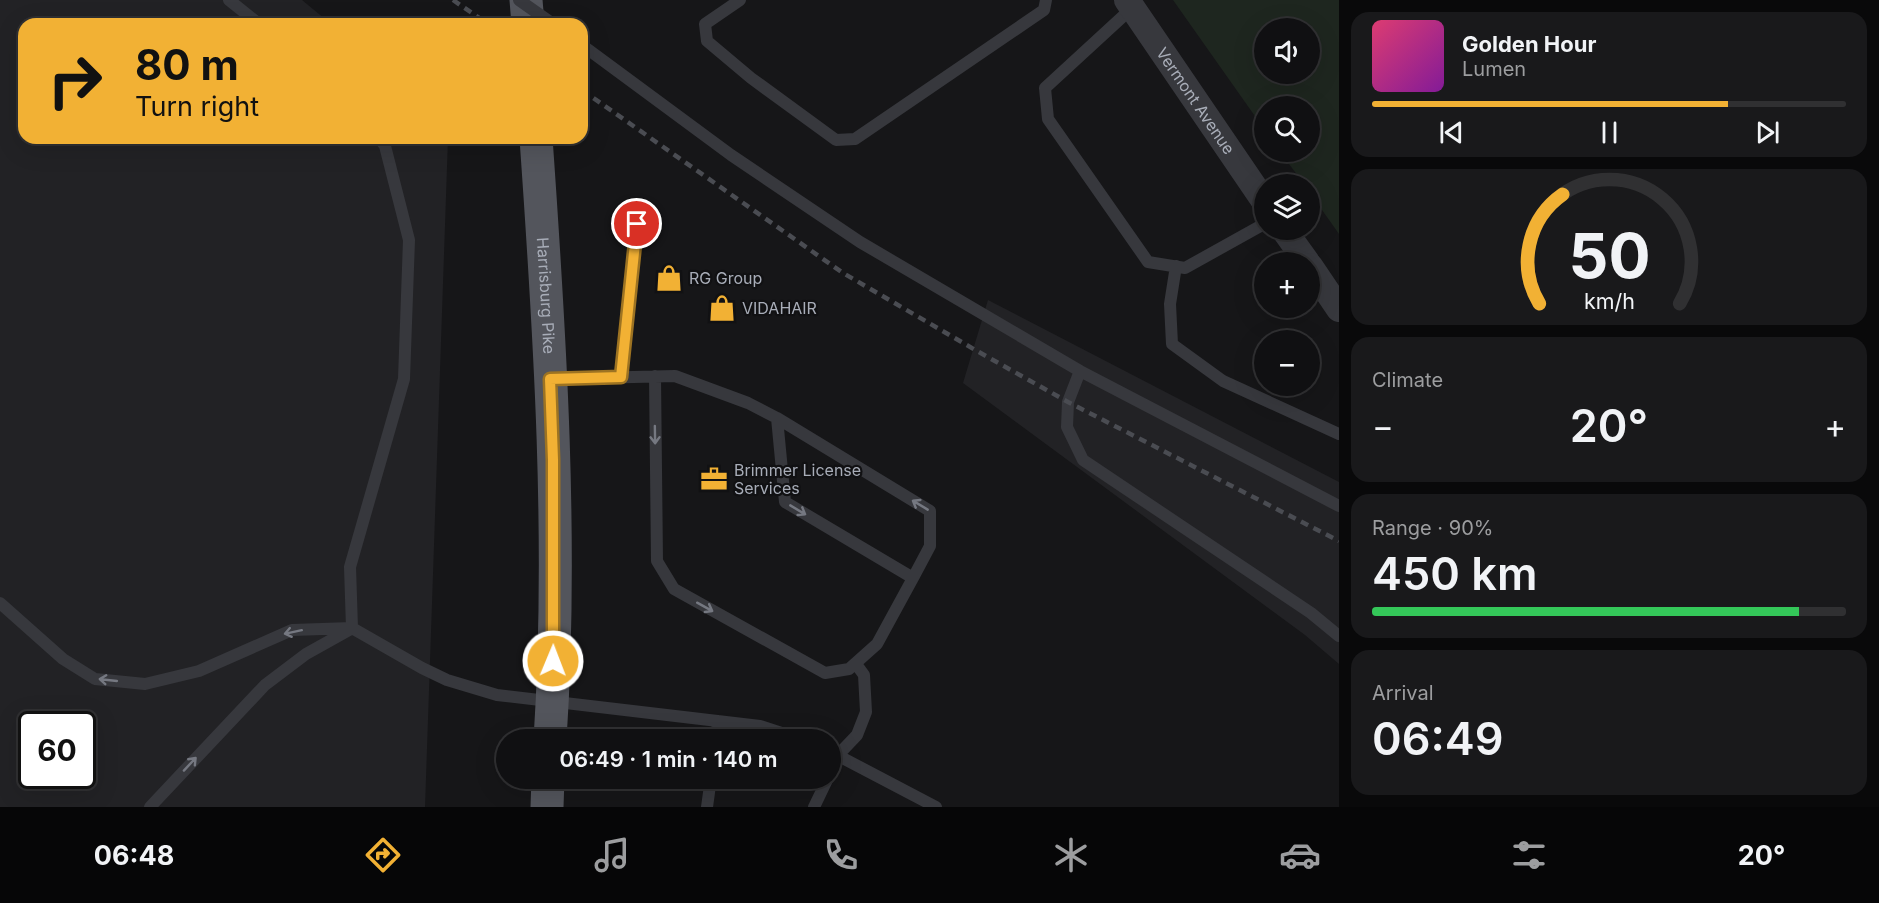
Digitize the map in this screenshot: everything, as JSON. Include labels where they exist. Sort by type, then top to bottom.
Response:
[{"type":"main road","points":[[526,0],[528,18]]},
{"type":"main road","name":"Harrisburg Pike","points":[[536,144],[545,269],[553,471],[553,701],[551,729]]},
{"type":"main road","points":[[546,807],[547,789]]},
{"type":"street","name":"Vermont Avenue","points":[[1130,4],[1254,186]]},
{"type":"street","points":[[1320,281],[1339,309]]},
{"type":"lane","points":[[229,0],[252,18]]},
{"type":"lane","points":[[519,0],[544,18]]},
{"type":"lane","points":[[740,0],[705,24],[707,41],[751,78],[836,140],[855,139],[1044,10],[1046,0]]},
{"type":"lane","points":[[1130,4],[1045,88],[1048,119],[1148,262],[1185,268],[1254,230]]},
{"type":"lane","points":[[588,49],[731,155],[860,242],[1080,371],[1339,506]]},
{"type":"lane","points":[[351,628],[350,567],[404,380],[409,240],[384,144]]},
{"type":"lane","points":[[621,377],[637,224]]},
{"type":"lane","points":[[1176,266],[1170,304],[1172,344],[1223,381],[1339,434]]},
{"type":"lane","points":[[1080,371],[1068,402],[1067,427],[1083,460],[1311,614],[1339,636]]},
{"type":"lane","points":[[550,379],[655,376],[675,376],[748,403],[777,418],[930,511],[930,546],[878,644],[849,669],[825,673],[674,589],[657,561],[655,376]]},
{"type":"lane","points":[[777,418],[784,502],[913,578]]},
{"type":"lane","points":[[0,603],[63,658],[94,679],[145,684],[199,671],[292,630],[351,628],[447,680],[497,695],[760,726],[769,729]]},
{"type":"lane","points":[[150,807],[265,685],[306,654],[351,628]]},
{"type":"lane","points":[[841,749],[857,735],[866,712],[864,675],[855,664]]},
{"type":"lane","points":[[717,729],[718,721]]},
{"type":"lane","points":[[841,757],[936,807]]},
{"type":"lane","points":[[707,807],[709,789]]},
{"type":"lane","points":[[814,807],[823,789]]},
{"type":"shaded area","points":[[0,0],[302,0],[324,18],[18,18],[18,144],[448,144],[425,807],[0,807]]},
{"type":"shaded area","points":[[1173,0],[1339,0],[1339,234],[1320,207],[1320,174],[1296,174],[1288,162],[1320,162],[1320,96],[1254,96],[1254,115]]},
{"type":"shaded area","points":[[988,300],[1339,482],[1339,664],[1305,635],[963,383]]},
{"type":"railway","points":[[453,0],[479,18]]},
{"type":"railway","points":[[588,94],[843,273],[1068,402],[1339,541]]},
{"type":"place","name":"RG Group","points":[[669,278]]},
{"type":"place","name":"VIDAHAIR","points":[[722,308]]},
{"type":"place","name":"Brimmer License Services","points":[[714,479]]},
{"type":"route","points":[[553,661],[553,460],[550,379],[621,377],[637,224]]}]
